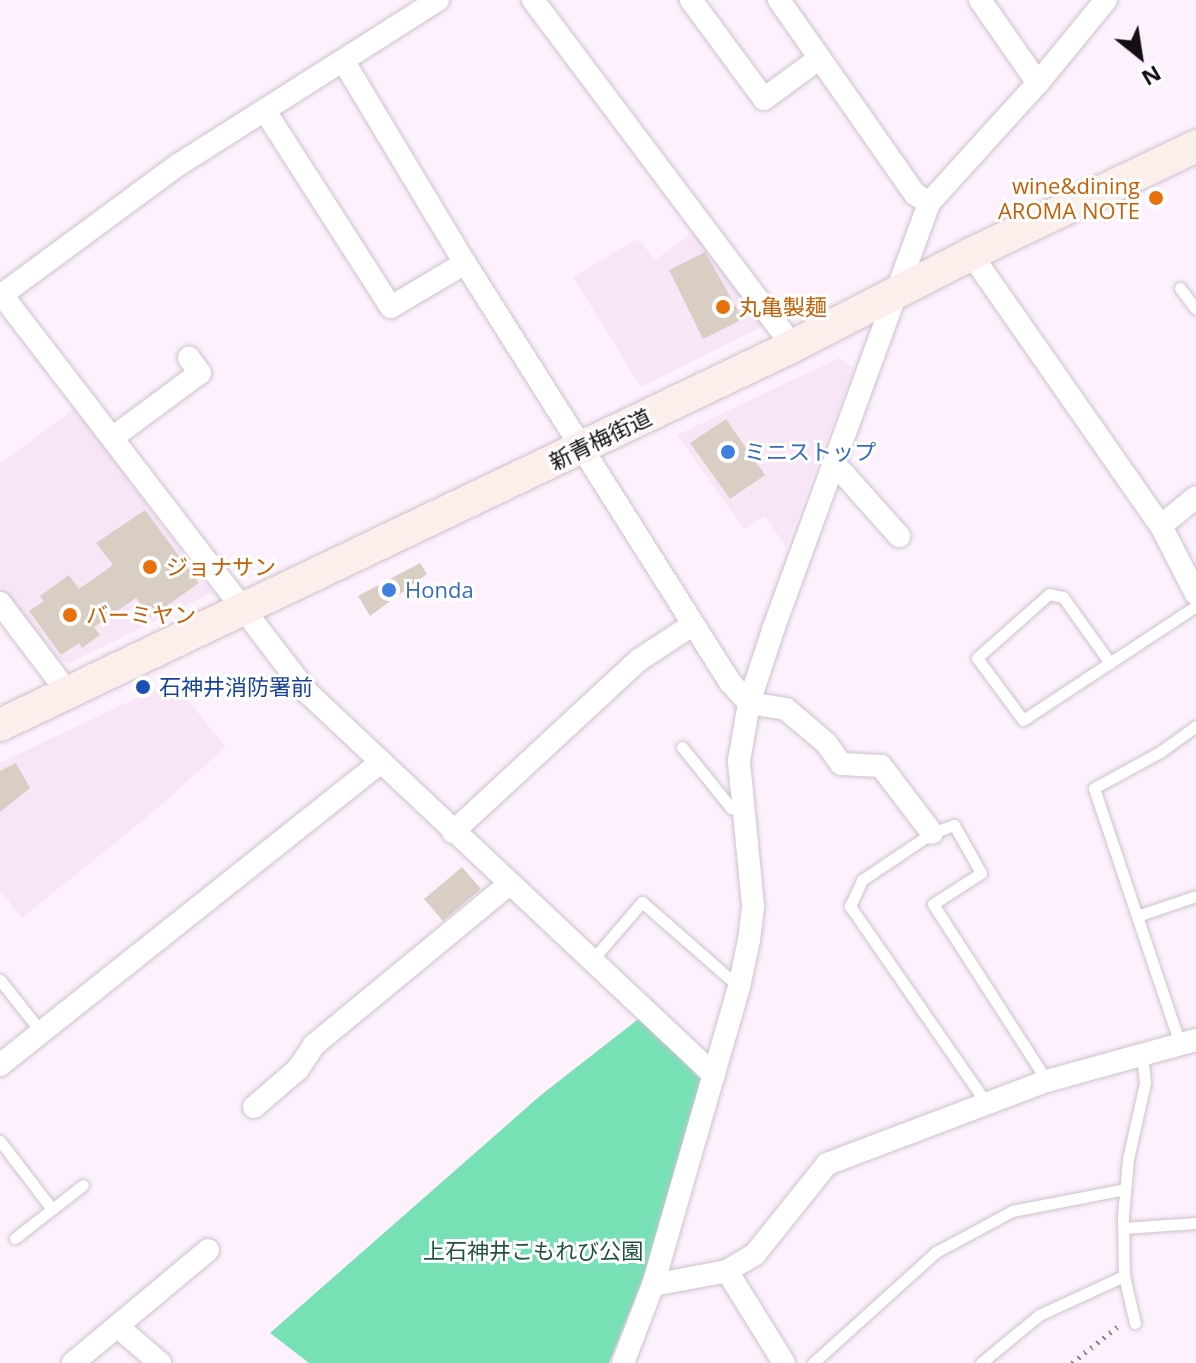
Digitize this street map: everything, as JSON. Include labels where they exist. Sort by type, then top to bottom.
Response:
[{"type":"main road","name":"新青梅街道","points":[[0,725],[793,346],[971,254],[1196,146]]},
{"type":"street","points":[[438,0],[178,165],[1,296],[307,692],[379,764],[593,959],[714,1075]]},
{"type":"street","points":[[533,0],[793,346]]},
{"type":"street","points":[[691,0],[764,99],[820,58]]},
{"type":"street","points":[[779,0],[915,194],[929,203]]},
{"type":"street","points":[[980,0],[1038,83]]},
{"type":"street","points":[[623,1363],[653,1285],[739,987],[753,905],[739,761],[749,703],[893,294],[929,203],[1038,83],[1106,0]]},
{"type":"street","points":[[344,62],[465,263],[730,682],[749,703],[786,709],[826,743],[841,764],[881,766],[932,833]]},
{"type":"street","points":[[265,111],[391,307],[465,263]]},
{"type":"street","points":[[971,254],[1161,526],[1196,594]]},
{"type":"street","points":[[112,438],[200,373],[189,358]]},
{"type":"street","points":[[834,463],[899,536]]},
{"type":"street","points":[[1161,526],[1196,497]]},
{"type":"street","points":[[0,603],[69,694]]},
{"type":"street","points":[[453,832],[639,660],[692,625]]},
{"type":"street","points":[[0,1065],[379,764]]},
{"type":"street","points":[[254,1107],[298,1069],[314,1045],[509,884]]},
{"type":"street","points":[[653,1285],[727,1271],[755,1254],[827,1164],[1047,1081],[1188,1042]]},
{"type":"street","points":[[73,1363],[208,1250]]},
{"type":"street","points":[[727,1271],[784,1363]]},
{"type":"street","points":[[117,1326],[160,1363]]},
{"type":"lane","points":[[1180,288],[1196,309]]},
{"type":"lane","points":[[1110,663],[1063,597],[1049,594],[977,658],[1023,720],[1110,663],[1196,606]]},
{"type":"lane","points":[[1188,1042],[1137,916],[1094,788],[1160,752],[1196,726]]},
{"type":"lane","points":[[682,747],[731,808],[744,810]]},
{"type":"lane","points":[[987,1104],[850,906],[862,880],[932,833],[954,825],[981,873],[933,904],[1047,1081]]},
{"type":"lane","points":[[1137,916],[1196,896]]},
{"type":"lane","points":[[593,959],[642,902],[739,987]]},
{"type":"lane","points":[[0,980],[42,1033]]},
{"type":"lane","points":[[1134,1318],[1124,1276],[1123,1228],[1125,1189],[1145,1083],[1142,1054]]},
{"type":"lane","points":[[0,1141],[52,1209]]},
{"type":"lane","points":[[15,1238],[83,1185]]},
{"type":"lane","points":[[813,1363],[936,1252],[1012,1211],[1125,1189]]},
{"type":"lane","points":[[1123,1228],[1196,1223]]},
{"type":"lane","points":[[981,1363],[1039,1315],[1124,1276]]},
{"type":"path","points":[[1072,1363],[1134,1318]]},
{"type":"shaded area","points":[[697,229],[767,324],[641,387],[573,277],[638,239],[655,260]]},
{"type":"shaded area","points":[[839,358],[854,368],[786,547],[765,516],[744,529],[677,435]]},
{"type":"shaded area","points":[[75,408],[212,593],[69,663],[58,660],[0,587],[0,464]]},
{"type":"shaded area","points":[[172,681],[226,747],[153,812],[22,918],[0,890],[0,763]]},
{"type":"green space","name":"上石神井こもれび公園","points":[[641,1017],[701,1080],[644,1276],[609,1363],[309,1363],[270,1333],[541,1095]]},
{"type":"building","points":[[705,252],[743,319],[703,339],[669,270]]},
{"type":"building","points":[[726,419],[765,475],[730,499],[690,443]]},
{"type":"building","points":[[145,510],[199,583],[151,617],[136,598],[94,627],[100,635],[82,648],[79,643],[61,655],[29,611],[44,601],[40,596],[69,575],[79,589],[113,565],[96,543]]},
{"type":"building","points":[[420,563],[427,574],[370,616],[358,596]]},
{"type":"building","points":[[16,763],[30,788],[0,812],[0,771]]},
{"type":"building","points":[[462,867],[481,889],[443,921],[424,899]]},
{"type":"place","name":"wine&dining AROMA NOTE","points":[[1156,198]]},
{"type":"place","name":"丸亀製麺","points":[[723,307]]},
{"type":"place","name":"ミニストップ","points":[[728,452]]},
{"type":"place","name":"ジョナサン","points":[[150,567]]},
{"type":"place","name":"Honda","points":[[389,590]]},
{"type":"place","name":"バーミヤン","points":[[70,615]]},
{"type":"place","name":"石神井消防署前","points":[[143,687]]}]
